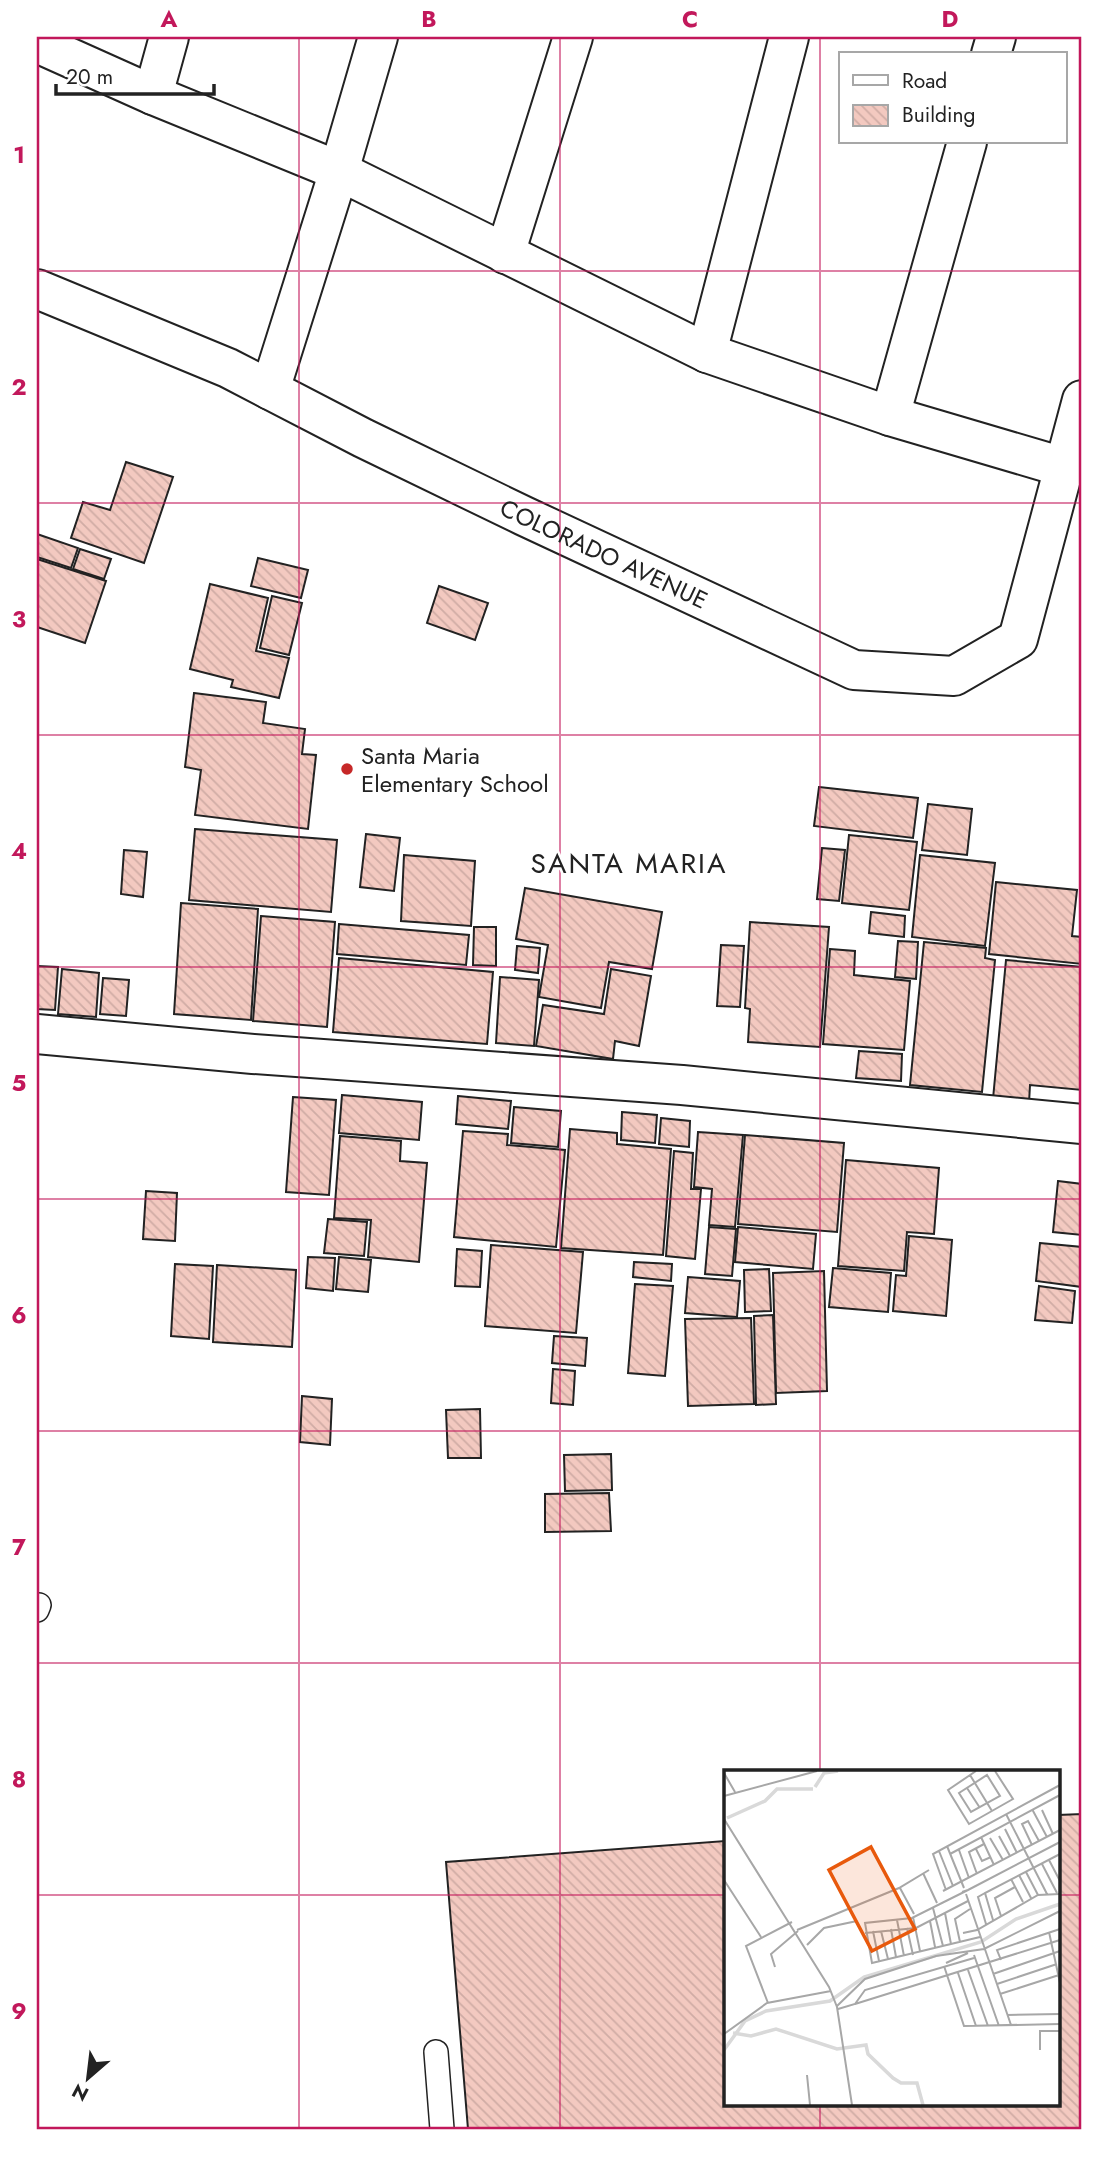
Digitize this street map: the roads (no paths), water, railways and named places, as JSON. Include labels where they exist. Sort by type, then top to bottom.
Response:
[{"type":"street","points":[[153,95],[169,37]]},
{"type":"street","points":[[270,390],[378,37]]},
{"type":"street","points":[[505,254],[573,37]]},
{"type":"street","points":[[707,353],[789,37]]},
{"type":"street","points":[[37,43],[153,95],[339,171],[707,353],[890,416],[1063,467]]},
{"type":"street","points":[[890,416],[966,144]]},
{"type":"street","name":"COLORADO AVENUE","points":[[37,289],[228,368],[523,516],[854,670],[954,676],[1018,639],[1082,400]]},
{"type":"street","points":[[37,1034],[253,1054],[682,1085],[1082,1124]]},
{"type":"lane","points":[[436,2052],[442,2129]]},
{"type":"place","name":"Santa Maria Elementary School","points":[[347,769]]},
{"type":"district","name":"SANTA MARIA","points":[[629,863]]}]
